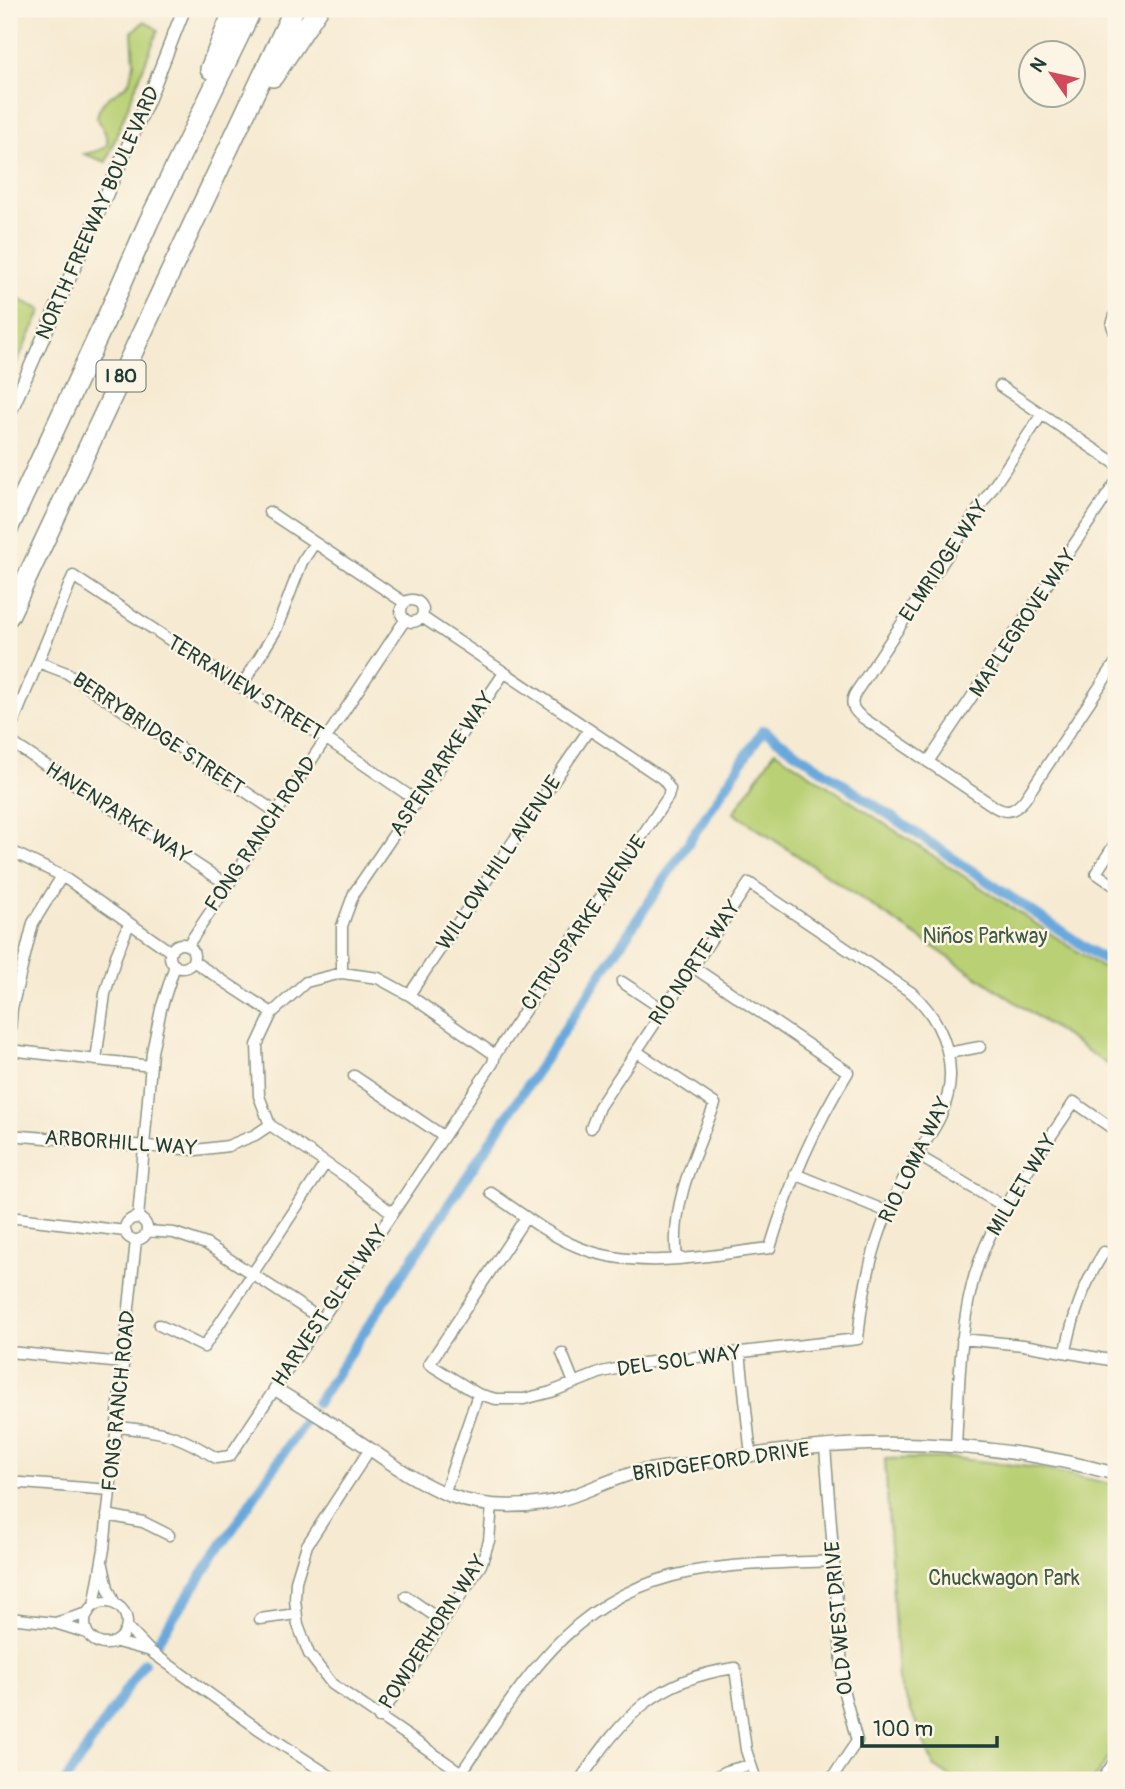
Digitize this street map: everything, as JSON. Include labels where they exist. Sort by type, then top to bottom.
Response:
[{"type":"highway","points":[[149,221],[234,9]]},
{"type":"highway","name":"I 80","points":[[9,527],[149,221],[252,9]]},
{"type":"highway","name":"I 80","points":[[9,616],[294,9]]},
{"type":"highway","points":[[234,136],[318,9]]},
{"type":"street","name":"NORTH FREEWAY BOULEVARD","points":[[9,415],[149,98],[184,9]]},
{"type":"street","points":[[1116,312],[1112,325],[1116,336]]},
{"type":"street","points":[[1000,386],[1116,464]]},
{"type":"street","name":"ELMRIDGE WAY","points":[[928,762],[863,718],[853,709],[853,697],[1042,415]]},
{"type":"street","name":"MAPLEGROVE WAY","points":[[928,762],[1116,482]]},
{"type":"street","points":[[269,512],[405,603]]},
{"type":"street","points":[[241,687],[276,630],[302,562],[314,544]]},
{"type":"street","name":"TERRAVIEW STREET","points":[[38,662],[73,576],[241,687],[325,738],[416,801]]},
{"type":"street","points":[[418,601],[424,610],[422,617],[416,622],[405,620],[402,613],[405,603],[418,601]]},
{"type":"street","name":"ASPENPARKE WAY","points":[[342,973],[342,926],[354,893],[504,673],[422,617]]},
{"type":"street","name":"FONG RANCH ROAD","points":[[188,945],[405,620]]},
{"type":"street","points":[[9,733],[38,662]]},
{"type":"street","name":"BERRYBRIDGE STREET","points":[[38,662],[67,673],[275,813]]},
{"type":"street","points":[[928,762],[1000,810],[1016,809],[1116,662]]},
{"type":"street","points":[[504,673],[588,731]]},
{"type":"street","name":"CITRUSPARKE AVENUE","points":[[495,1055],[664,804],[670,789],[663,779],[588,731]]},
{"type":"street","name":"WILLOW HILL AVENUE","points":[[409,995],[588,731]]},
{"type":"street","name":"HAVENPARKE WAY","points":[[9,741],[228,885]]},
{"type":"street","points":[[1116,842],[1096,873],[1116,887]]},
{"type":"street","points":[[9,850],[62,876],[171,952]]},
{"type":"street","points":[[9,1040],[12,1008],[33,923],[62,876]]},
{"type":"street","name":"RIO NORTE WAY","points":[[591,1128],[599,1107],[749,883],[912,993],[923,1003],[939,1026],[948,1053]]},
{"type":"street","points":[[96,1060],[105,994],[129,924]]},
{"type":"street","points":[[176,945],[188,945],[193,952],[193,961],[183,967],[175,965],[171,952],[176,945]]},
{"type":"street","points":[[193,961],[272,1013]]},
{"type":"street","points":[[138,1218],[151,1066],[160,1009],[175,965]]},
{"type":"street","points":[[491,1193],[562,1240],[598,1254],[636,1260],[770,1248],[795,1174],[848,1072],[692,967]]},
{"type":"street","points":[[392,1213],[349,1179],[270,1125],[259,1096],[257,1045],[272,1013],[306,982],[342,973],[378,978],[409,995],[495,1055]]},
{"type":"street","points":[[622,982],[664,1010]]},
{"type":"street","points":[[948,1053],[980,1047]]},
{"type":"street","points":[[9,1049],[151,1066]]},
{"type":"street","points":[[636,1051],[715,1104],[688,1176],[679,1209],[675,1230],[677,1258]]},
{"type":"street","name":"RIO LOMA WAY","points":[[858,1339],[867,1279],[888,1212],[947,1100],[950,1071],[948,1053]]},
{"type":"street","name":"HARVEST GLEN WAY","points":[[116,1427],[170,1434],[186,1439],[216,1458],[230,1456],[493,1063],[495,1055]]},
{"type":"street","points":[[354,1076],[443,1136]]},
{"type":"street","name":"MILLET WAY","points":[[956,1446],[962,1339],[972,1283],[1005,1207],[1074,1102],[1116,1131]]},
{"type":"street","name":"ARBORHILL WAY","points":[[9,1135],[196,1150],[228,1146],[255,1135],[270,1125]]},
{"type":"street","points":[[917,1155],[1005,1207]]},
{"type":"street","points":[[159,1325],[204,1347],[325,1164]]},
{"type":"street","points":[[795,1174],[888,1212]]},
{"type":"street","points":[[9,1217],[125,1230]]},
{"type":"street","name":"DEL SOL WAY","points":[[526,1217],[429,1364],[478,1394],[496,1399],[524,1399],[633,1365],[858,1339]]},
{"type":"street","points":[[138,1218],[145,1222],[147,1231],[143,1237],[136,1240],[129,1237],[125,1230],[127,1222],[138,1218]]},
{"type":"street","points":[[147,1231],[174,1233],[192,1238],[321,1319]]},
{"type":"street","name":"FONG RANCH ROAD","points":[[91,1609],[102,1562],[136,1240]]},
{"type":"street","points":[[1066,1351],[1077,1307],[1104,1252]]},
{"type":"street","points":[[962,1339],[1066,1351],[1116,1361]]},
{"type":"street","points":[[9,1352],[122,1363]]},
{"type":"street","points":[[740,1352],[751,1456]]},
{"type":"street","points":[[562,1353],[574,1383]]},
{"type":"street","name":"BRIDGEFORD DRIVE","points":[[275,1389],[417,1482],[443,1494],[492,1505],[546,1503],[566,1499],[640,1471],[825,1447],[908,1444],[956,1446],[1047,1457],[1116,1474]]},
{"type":"street","points":[[443,1494],[478,1394]]},
{"type":"street","name":"OLD WEST DRIVE","points":[[825,1447],[844,1693],[858,1741],[831,1780]]},
{"type":"street","points":[[370,1449],[307,1545],[296,1581],[296,1614],[304,1643],[319,1670],[342,1692],[472,1780]]},
{"type":"street","points":[[9,1482],[110,1490]]},
{"type":"street","name":"POWDERHORN WAY","points":[[379,1718],[481,1565],[486,1553],[492,1505]]},
{"type":"street","points":[[107,1515],[143,1522],[169,1535]]},
{"type":"street","points":[[461,1773],[540,1660],[566,1634],[603,1606],[646,1585],[690,1572],[834,1560]]},
{"type":"street","name":"FONG RANCH ROAD","points":[[102,1562],[115,1604]]},
{"type":"street","points":[[406,1597],[443,1622]]},
{"type":"street","points":[[55,1623],[104,1602],[115,1604],[126,1616],[127,1627],[150,1651],[257,1728],[336,1780]]},
{"type":"street","points":[[87,1633],[85,1623],[91,1609]]},
{"type":"street","points":[[260,1619],[296,1614]]},
{"type":"street","points":[[9,1618],[55,1623],[87,1633],[101,1644],[117,1642],[150,1651]]},
{"type":"street","points":[[117,1642],[127,1627]]},
{"type":"street","points":[[580,1780],[621,1724],[650,1699],[683,1681],[735,1668],[749,1765],[756,1780]]},
{"type":"street","points":[[1102,1780],[1116,1759]]},
{"type":"street","points":[[710,1780],[749,1765]]},
{"type":"green space","points":[[145,21],[158,30],[106,162],[84,154],[106,146],[107,138],[97,118],[99,111],[105,101],[129,82],[134,63],[132,32]]},
{"type":"green space","points":[[20,300],[42,310],[16,364],[9,361],[9,350],[14,341],[9,310]]},
{"type":"green space","name":"Niños Parkway","points":[[775,751],[1116,977],[1116,1070],[734,813]]},
{"type":"green space","name":"Chuckwagon Park","points":[[952,1458],[1039,1468],[1116,1485],[1116,1747],[1093,1780],[955,1780],[934,1766],[898,1680],[885,1459]]},
{"type":"waterway","points":[[317,1403],[763,730],[1116,968]]},
{"type":"waterway","points":[[157,1642],[305,1421]]},
{"type":"waterway","points":[[66,1780],[144,1663]]}]
